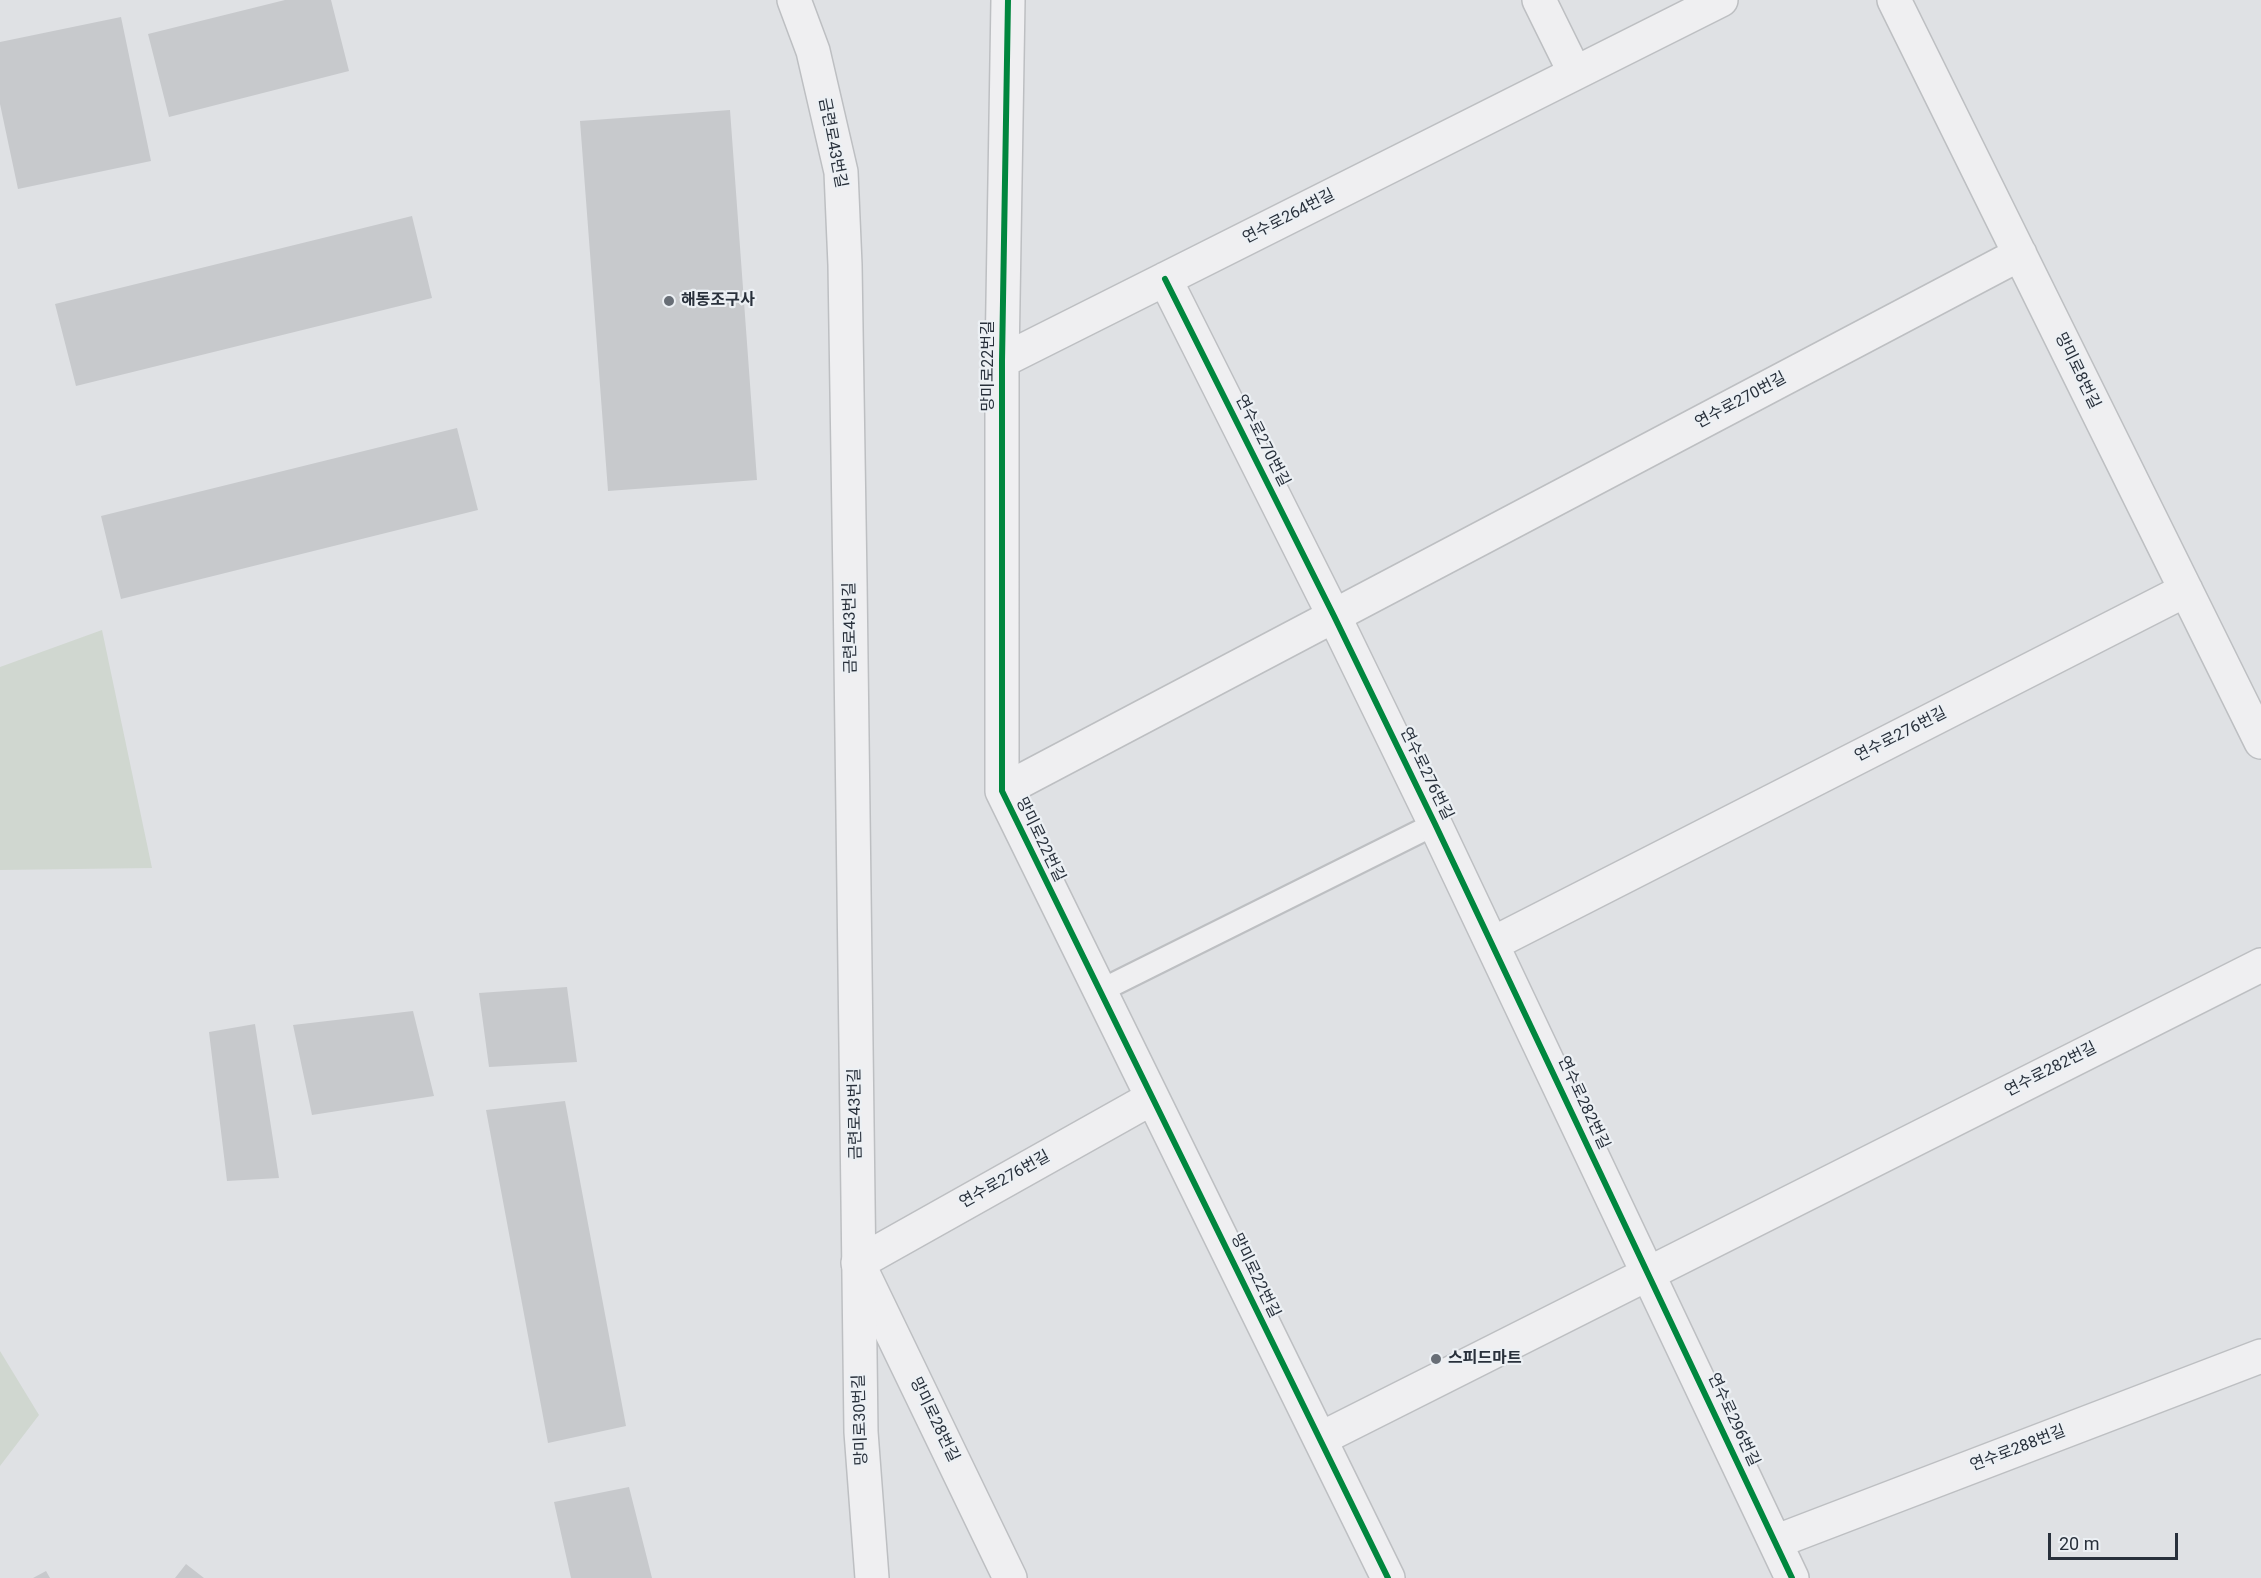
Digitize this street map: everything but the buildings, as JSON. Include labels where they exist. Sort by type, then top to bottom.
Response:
[{"type":"street","name":"금련로43번길","points":[[794,0],[813,51],[841,172],[850,547],[858,1263]]},
{"type":"street","name":"망미로22번길","points":[[1008,0],[1002,361],[1002,791],[1388,1578]]},
{"type":"street","points":[[1539,0],[1575,73]]},
{"type":"street","name":"연수로264번길","points":[[1002,361],[1721,0]]},
{"type":"street","name":"망미로8번길","points":[[1894,0],[2261,742]]},
{"type":"street","name":"연수로270번길","points":[[1002,791],[2020,254]]},
{"type":"street","name":"연수로270번길","points":[[1165,279],[1334,616]]},
{"type":"street","name":"연수로276번길","points":[[1334,616],[1492,944],[2186,590]]},
{"type":"street","name":"연수로282번길","points":[[1492,944],[1649,1273]]},
{"type":"street","name":"연수로282번길","points":[[1320,1439],[2261,965]]},
{"type":"street","name":"연수로276번길","points":[[858,1263],[1152,1098]]},
{"type":"street","name":"망미로30번길","points":[[858,1263],[861,1432],[872,1578]]},
{"type":"street","name":"망미로28번길","points":[[858,1263],[1011,1578]]},
{"type":"street","name":"연수로296번길","points":[[1649,1273],[1792,1578]]},
{"type":"street","name":"연수로288번길","points":[[1775,1542],[2261,1356]]},
{"type":"lane","points":[[1100,991],[1435,824]]},
{"type":"shaded area","points":[[102,630],[152,868],[0,870],[0,667]]},
{"type":"shaded area","points":[[0,1351],[39,1415],[0,1466]]},
{"type":"cycle path","points":[[1008,0],[1002,361],[1002,791],[1388,1578]]},
{"type":"cycle path","points":[[1165,279],[1334,616],[1435,824],[1792,1578]]},
{"type":"place","name":"해동조구사","points":[[669,301]]},
{"type":"place","name":"스피드마트","points":[[1436,1359]]}]
